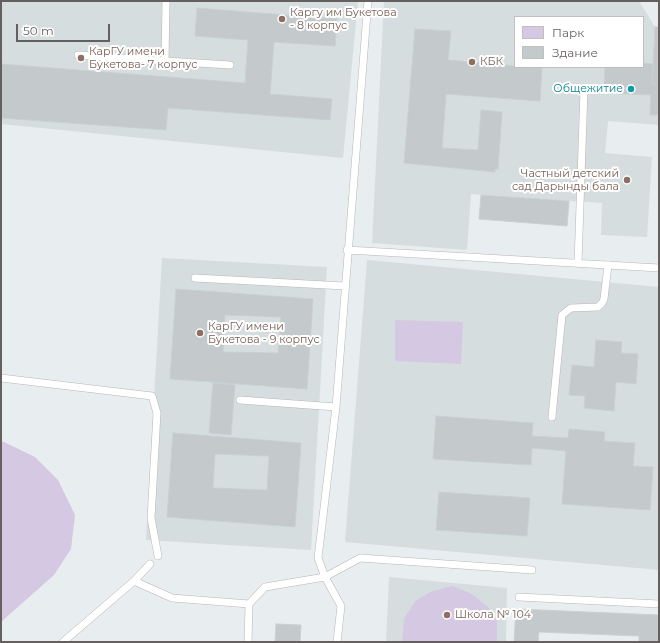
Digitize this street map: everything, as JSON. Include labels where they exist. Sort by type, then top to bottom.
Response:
[{"type":"lane","points":[[166,1],[166,61]]},
{"type":"lane","points":[[337,642],[341,606],[325,577],[318,558],[336,407],[368,1]]},
{"type":"lane","points":[[78,55],[230,65]]},
{"type":"lane","points":[[578,263],[584,90]]},
{"type":"lane","points":[[348,250],[659,268]]},
{"type":"lane","points":[[552,418],[562,315],[571,308],[598,306],[602,303],[604,299],[608,265]]},
{"type":"lane","points":[[195,278],[345,286]]},
{"type":"lane","points":[[1,378],[152,396],[157,413],[151,518],[158,556]]},
{"type":"lane","points":[[240,400],[336,407]]},
{"type":"lane","points":[[248,642],[249,604],[266,587],[325,577],[360,558],[532,570]]},
{"type":"lane","points":[[63,642],[134,581],[150,564]]},
{"type":"lane","points":[[134,581],[172,598],[249,604]]},
{"type":"lane","points":[[519,597],[659,604]]},
{"type":"shaded area","points":[[1,1],[358,1],[343,158],[1,124]]},
{"type":"shaded area","points":[[384,1],[639,1],[655,27],[652,83],[659,84],[659,125],[608,121],[605,153],[652,157],[647,237],[601,235],[602,203],[471,194],[467,250],[372,243]]},
{"type":"shaded area","points":[[162,258],[327,267],[311,550],[146,540]]},
{"type":"shaded area","points":[[367,260],[659,287],[659,570],[345,542]]},
{"type":"shaded area","name":"Школа № 104","points":[[389,577],[507,588],[506,642],[386,642]]},
{"type":"green space","points":[[395,320],[463,322],[461,364],[395,361]]},
{"type":"green space","points":[[1,442],[4,442],[35,457],[58,480],[75,515],[71,549],[54,575],[1,622]]},
{"type":"green space","points":[[452,586],[472,594],[488,607],[497,620],[497,642],[402,642],[404,619],[415,601],[430,592]]},
{"type":"building","points":[[197,8],[337,19],[335,46],[274,42],[270,94],[332,99],[330,120],[168,108],[166,130],[1,118],[1,64],[245,83],[248,40],[195,36]]},
{"type":"building","points":[[655,27],[659,27],[659,85],[652,84]]},
{"type":"building","points":[[415,29],[451,31],[448,60],[514,66],[514,68],[542,68],[540,101],[446,94],[442,148],[478,150],[481,110],[502,112],[498,169],[495,169],[495,172],[404,163]]},
{"type":"building","name":"Общежитие","points":[[644,63],[653,64],[652,84],[659,85],[659,115],[650,115],[651,95],[604,93],[605,68],[644,68]]},
{"type":"building","points":[[481,195],[569,201],[567,226],[479,219]]},
{"type":"building","points":[[176,289],[313,299],[307,389],[170,379]],"holes":[[[225,315],[281,317],[278,353],[223,352]]]},
{"type":"building","points":[[596,340],[622,342],[621,353],[638,354],[636,384],[616,382],[614,411],[584,408],[585,396],[569,395],[572,365],[594,367]]},
{"type":"building","points":[[213,383],[235,385],[231,435],[209,433]]},
{"type":"building","points":[[436,416],[533,423],[532,436],[568,438],[569,429],[605,432],[604,441],[635,443],[633,466],[653,467],[650,510],[562,504],[566,451],[532,448],[531,465],[433,459]]},
{"type":"building","points":[[173,433],[301,443],[295,527],[167,517]],"holes":[[[215,454],[269,456],[267,490],[213,488]]]},
{"type":"building","points":[[439,492],[530,498],[527,536],[436,530]]},
{"type":"building","points":[[516,609],[659,615],[659,642],[639,642],[639,636],[539,632],[538,642],[514,642]]},
{"type":"building","points":[[276,624],[301,625],[300,642],[275,642]]},
{"type":"place","name":"Каргу им Букетова - 8 корпус","points":[[282,19]]},
{"type":"place","name":"КарГУ имени Букетова- 7 корпус","points":[[81,58]]},
{"type":"place","name":"КБК","points":[[472,62]]},
{"type":"place","name":"Общежитие","points":[[631,89]]},
{"type":"place","name":"Частный детский сад Дарынды бала","points":[[627,180]]},
{"type":"place","name":"КарГУ имени Букетова - 9 корпус","points":[[200,333]]},
{"type":"place","name":"Школа № 104","points":[[447,615]]}]
